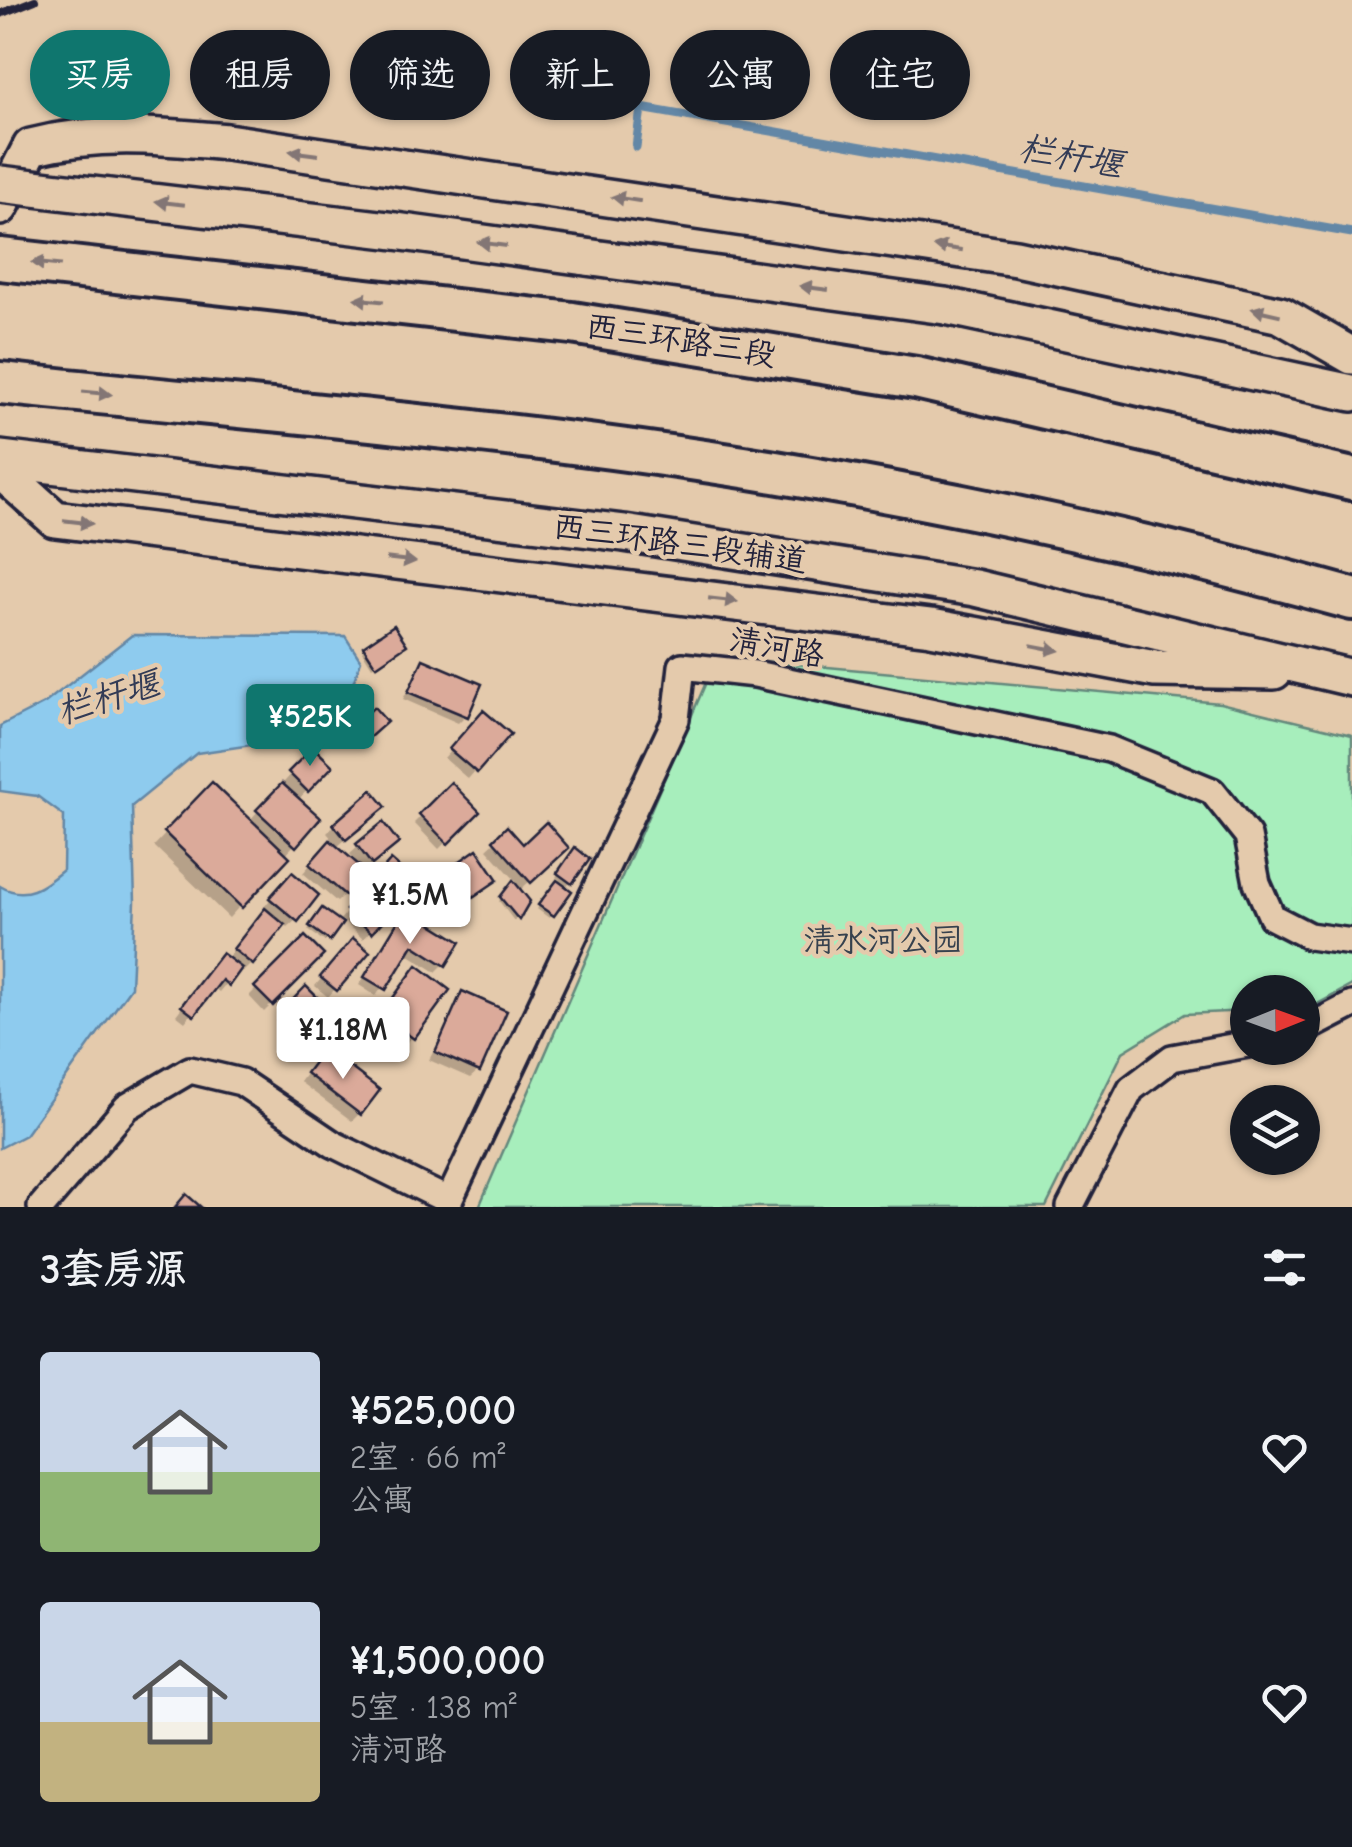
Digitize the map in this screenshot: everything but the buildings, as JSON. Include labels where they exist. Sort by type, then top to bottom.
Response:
[{"type":"highway","name":"西三环路三段","points":[[0,259],[572,323],[916,378],[1352,479]]},
{"type":"highway","points":[[0,383],[450,430],[773,471],[1164,547],[1352,598]]},
{"type":"main road","points":[[0,207],[32,147],[76,136],[126,133],[227,142],[1016,258],[1282,315],[1352,356]]},
{"type":"main road","points":[[0,184],[388,230],[945,306],[1352,393]]},
{"type":"main road","name":"西三环路三段辅道","points":[[0,459],[624,533],[975,588],[1340,675]]},
{"type":"main road","points":[[0,470],[55,519],[931,627],[1155,669],[1340,675]]},
{"type":"street","name":"清河路","points":[[447,1204],[676,718],[682,666],[755,674],[1109,749],[1212,791],[1248,836],[1257,883],[1272,917],[1308,936],[1352,942]]},
{"type":"street","points":[[1320,1022],[1352,1005]]},
{"type":"street","points":[[1070,1207],[1131,1088],[1172,1058],[1230,1047]]},
{"type":"street","points":[[41,1207],[127,1107],[190,1070],[241,1082],[333,1144],[447,1204]]},
{"type":"green space","name":"清水河公园","points":[[717,657],[1220,703],[1352,735],[1352,985],[1320,1003],[1320,975],[1230,975],[1230,1012],[1185,1014],[1123,1052],[1046,1207],[479,1207]]},
{"type":"water","points":[[132,635],[345,636],[361,661],[335,733],[197,753],[132,806],[135,902],[131,987],[25,1135],[0,1148],[0,886],[26,892],[63,870],[64,816],[37,796],[0,791],[0,726],[45,703]]},
{"type":"waterway","name":"栏杆堰","points":[[636,147],[641,108],[1352,233]]},
{"type":"railway","points":[[0,14],[35,0]]}]
